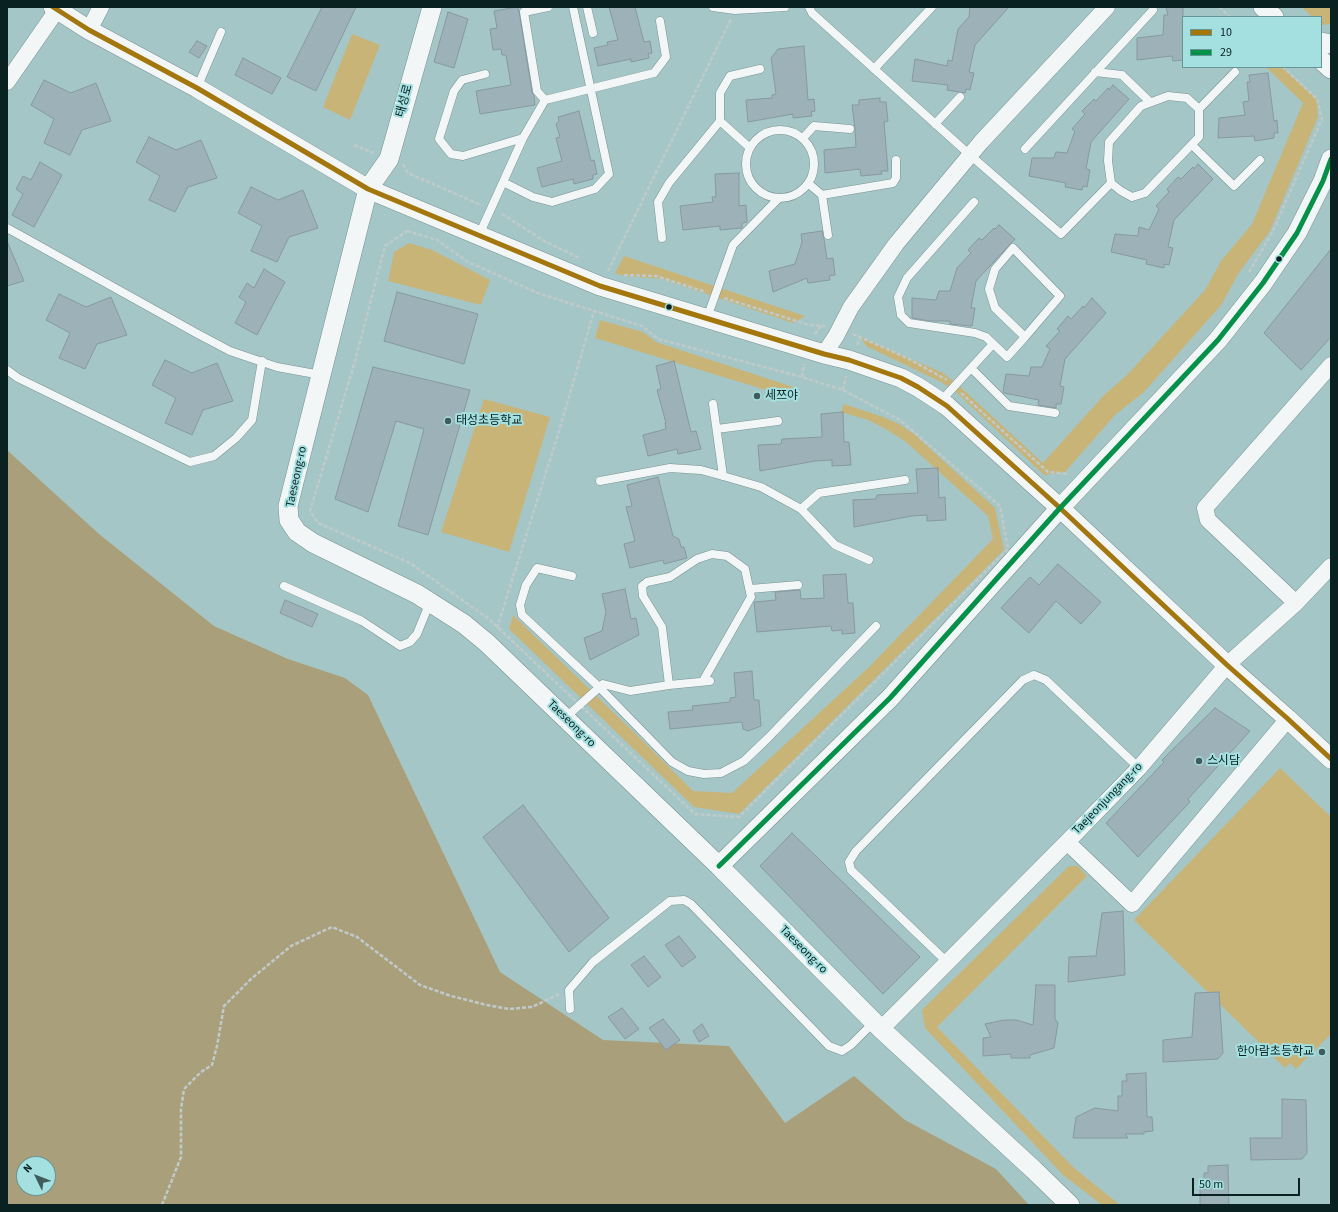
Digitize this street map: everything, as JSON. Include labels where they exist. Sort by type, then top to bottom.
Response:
[{"type":"street","points":[[89,30],[101,7]]},
{"type":"street","name":"태성로","points":[[368,189],[389,159],[432,7]]},
{"type":"street","points":[[824,354],[836,336],[851,307],[896,244],[981,142],[1107,7]]},
{"type":"street","points":[[1263,7],[1273,16]]},
{"type":"street","points":[[7,82],[55,8],[89,30],[197,88],[368,189],[600,286],[824,354],[849,360],[901,378],[918,387],[953,412],[1060,508],[1226,665],[1331,759]]},
{"type":"street","points":[[1322,61],[1331,69]]},
{"type":"street","points":[[719,866],[890,698],[1060,508],[1218,340],[1243,310],[1297,233],[1327,178],[1331,159]]},
{"type":"street","name":"Taeseong-ro","points":[[368,189],[288,506],[289,520],[297,532],[313,543],[417,594],[464,624],[487,643],[719,866],[878,1026],[1070,1205]]},
{"type":"street","points":[[1296,603],[1208,520],[1205,508],[1331,366]]},
{"type":"street","name":"Taejeonjungang-ro","points":[[878,1026],[947,962],[1067,842],[1139,768],[1226,665],[1296,603],[1331,566]]},
{"type":"street","points":[[1067,842],[1132,904],[1288,719]]},
{"type":"lane","points":[[544,100],[537,91],[524,12],[548,7]]},
{"type":"lane","points":[[503,182],[533,197],[552,202],[595,189],[609,174],[573,7]]},
{"type":"lane","points":[[587,7],[593,33]]},
{"type":"lane","points":[[713,7],[735,10],[785,7]]},
{"type":"lane","points":[[809,7],[812,13],[935,124],[1061,234],[1110,183]]},
{"type":"lane","points":[[874,69],[931,7]]},
{"type":"lane","points":[[1025,149],[1153,10]]},
{"type":"lane","points":[[478,236],[522,138],[544,100],[654,73],[666,57],[660,21]]},
{"type":"lane","points":[[577,26],[590,23]]},
{"type":"lane","points":[[197,88],[221,32]]},
{"type":"lane","points":[[662,238],[658,202],[669,183],[720,121],[720,93],[730,76],[760,69]]},
{"type":"lane","points":[[1095,72],[1122,75],[1150,102]]},
{"type":"lane","points":[[1199,109],[1187,98],[1168,96],[1141,106],[1109,142],[1108,161],[1110,183],[1132,197],[1145,193],[1199,137],[1199,109],[1235,72]]},
{"type":"lane","points":[[485,74],[462,80],[454,91],[439,139],[451,154],[464,156],[522,138]]},
{"type":"lane","points":[[935,124],[960,97]]},
{"type":"lane","points":[[720,121],[750,148]]},
{"type":"lane","points":[[803,138],[814,126],[850,129]]},
{"type":"lane","points":[[779,130],[789,131],[803,138],[813,152],[815,162],[814,173],[809,184],[790,198],[778,199],[766,196],[756,189],[749,180],[746,168],[750,148],[759,138],[768,132],[779,130]]},
{"type":"lane","points":[[1192,145],[1234,186],[1260,160]]},
{"type":"lane","points":[[822,195],[893,183],[896,178],[896,160]]},
{"type":"lane","points":[[809,184],[822,195],[828,235]]},
{"type":"lane","points":[[707,318],[734,245],[778,199]]},
{"type":"lane","points":[[974,202],[907,278],[898,297],[901,315],[909,323],[975,333],[986,337],[1007,357],[1060,296],[1013,248],[995,268],[989,289],[995,308],[1025,336]]},
{"type":"lane","points":[[7,228],[230,351],[277,366],[321,375]]},
{"type":"lane","points":[[940,402],[993,344]]},
{"type":"lane","points":[[7,370],[18,378],[190,462],[214,456],[236,438],[252,420],[262,361]]},
{"type":"lane","points":[[971,368],[1009,406],[1055,413]]},
{"type":"lane","points":[[713,404],[723,476]]},
{"type":"lane","points":[[717,430],[778,421]]},
{"type":"lane","points":[[600,481],[670,468],[701,470],[723,476],[761,488],[801,509],[835,545],[869,560]]},
{"type":"lane","points":[[801,509],[819,493],[905,480]]},
{"type":"lane","points":[[565,718],[603,684],[630,691],[706,681],[751,597],[745,569],[727,556],[712,554],[697,559],[670,577],[647,582],[642,586],[643,596],[662,627],[669,685]]},
{"type":"lane","points":[[572,576],[537,568],[526,585],[520,605],[522,615],[599,687],[672,762],[688,771],[704,774],[722,773],[744,761],[876,626]]},
{"type":"lane","points":[[750,589],[798,585]]},
{"type":"lane","points":[[284,586],[362,621],[400,646],[410,642],[417,634],[430,602]]},
{"type":"lane","points":[[947,962],[851,870],[849,862],[856,851],[1023,680],[1034,675],[1046,680],[1139,768]]},
{"type":"lane","points":[[570,1008],[569,990],[593,962],[670,901],[684,900],[692,904],[829,1046],[842,1051],[878,1026]]},
{"type":"path","points":[[1219,7],[1229,16]]},
{"type":"path","points":[[608,271],[735,10]]},
{"type":"path","points":[[1246,276],[1273,231],[1322,119],[1317,99],[1284,68]]},
{"type":"path","points":[[404,165],[408,172],[487,208]]},
{"type":"path","points":[[502,214],[544,241],[584,260]]},
{"type":"path","points":[[406,231],[437,240],[468,262],[540,294],[642,326],[658,339],[802,377],[843,390],[900,420],[1000,506],[1008,549],[739,817],[694,814],[498,627],[490,619],[410,562],[318,523],[310,511],[355,361],[386,246],[406,231]]},
{"type":"path","points":[[487,643],[498,627],[559,431],[594,311]]},
{"type":"path","points":[[861,337],[944,378],[1048,472],[1069,475],[1074,469]]},
{"type":"path","points":[[162,1205],[181,1157],[181,1109],[184,1089],[201,1072],[212,1065],[224,1006],[251,979],[291,946],[332,927],[357,937],[420,985],[451,996],[510,1009],[532,1007],[569,990]]},
{"type":"shaded area","points":[[1302,7],[1331,7],[1331,24],[1322,25],[1322,16],[1311,16]]},
{"type":"shaded area","points":[[352,34],[380,45],[350,120],[323,107]]},
{"type":"shaded area","points":[[1267,68],[1283,68],[1317,99],[1318,117],[1270,231],[1238,274],[1222,304],[1144,392],[1115,415],[1065,472],[1044,475],[956,392],[941,382],[866,346],[861,337],[943,373],[1043,463],[1104,395],[1127,375],[1205,290],[1221,261],[1252,224],[1303,103]]},
{"type":"shaded area","points":[[409,243],[432,250],[490,280],[481,305],[388,281],[394,252]]},
{"type":"shaded area","points":[[624,256],[805,316],[793,323],[662,279],[624,276],[615,273]]},
{"type":"shaded area","points":[[600,320],[643,332],[656,342],[793,387],[789,397],[595,338]]},
{"type":"shaded area","points":[[484,399],[550,417],[509,552],[441,532]]},
{"type":"shaded area","points":[[844,404],[883,417],[899,424],[914,434],[995,508],[1004,550],[739,814],[694,807],[509,629],[513,615],[693,791],[732,793],[868,668],[993,539],[988,516],[906,442],[868,420],[841,412]]},
{"type":"shaded area","points":[[7,450],[99,534],[214,626],[288,659],[345,678],[368,695],[500,972],[603,1040],[729,1046],[785,1123],[854,1076],[905,1120],[996,1169],[1029,1205],[7,1205]]},
{"type":"shaded area","points":[[1280,768],[1331,817],[1331,1034],[1296,1069],[1290,1063],[1285,1068],[1134,920]]},
{"type":"shaded area","points":[[1069,866],[1078,866],[1087,876],[937,1027],[1074,1168],[1120,1205],[1102,1205],[1063,1175],[925,1028],[922,1010]]},
{"type":"building","points":[[322,7],[356,7],[316,91],[287,77]]},
{"type":"building","points":[[517,7],[519,11],[535,105],[480,114],[476,91],[511,85],[506,55],[502,55],[501,49],[493,50],[490,29],[497,28],[494,11]]},
{"type":"building","points":[[609,7],[635,7],[644,42],[650,41],[652,53],[648,54],[649,58],[631,62],[631,59],[598,66],[594,48],[608,45],[607,42],[618,40]]},
{"type":"building","points":[[970,7],[1009,7],[975,45],[969,72],[974,73],[970,90],[966,89],[965,93],[947,90],[948,85],[912,81],[915,59],[947,66],[948,60],[952,61],[958,29],[969,17]]},
{"type":"building","points":[[1166,7],[1183,7],[1182,60],[1173,61],[1172,56],[1137,60],[1137,38],[1163,35],[1164,15],[1168,15]]},
{"type":"building","points":[[448,12],[468,19],[454,68],[434,62]]},
{"type":"building","points":[[197,41],[207,46],[199,58],[189,52]]},
{"type":"building","points":[[804,46],[808,100],[814,99],[815,111],[811,112],[812,116],[793,118],[793,114],[748,122],[746,100],[772,98],[772,95],[776,94],[771,58],[778,49]]},
{"type":"building","points":[[243,58],[281,78],[272,94],[235,75]]},
{"type":"building","points":[[1268,73],[1274,121],[1277,120],[1278,133],[1274,133],[1274,138],[1255,141],[1254,136],[1218,138],[1219,118],[1245,115],[1243,102],[1249,101],[1247,82],[1250,82],[1249,75]]},
{"type":"building","points":[[44,80],[71,93],[96,83],[111,121],[82,130],[70,155],[44,143],[54,119],[31,105]]},
{"type":"building","points":[[1113,85],[1129,99],[1091,142],[1086,169],[1090,170],[1087,187],[1083,186],[1082,190],[1065,187],[1066,183],[1029,176],[1032,158],[1054,158],[1056,152],[1067,153],[1075,131],[1072,129],[1085,114],[1082,111],[1094,99],[1096,101],[1108,88],[1109,90]]},
{"type":"building","points":[[880,98],[880,102],[886,102],[888,121],[884,122],[888,171],[881,171],[882,174],[861,176],[860,169],[825,173],[824,150],[856,147],[852,105],[859,105],[859,100]]},
{"type":"building","points":[[579,111],[591,161],[594,160],[597,174],[593,175],[593,179],[574,184],[573,179],[542,187],[537,168],[562,161],[556,138],[560,137],[556,124],[559,121],[558,117]]},
{"type":"building","points":[[149,137],[176,150],[201,140],[217,178],[188,187],[175,212],[149,200],[160,176],[136,162]]},
{"type":"building","points":[[40,162],[62,175],[34,227],[12,215],[23,194],[16,189],[23,176],[31,180]]},
{"type":"building","points":[[1198,164],[1213,179],[1174,220],[1168,247],[1173,248],[1169,265],[1164,264],[1164,268],[1146,264],[1147,260],[1111,252],[1115,234],[1138,236],[1139,227],[1149,230],[1159,209],[1156,206],[1169,192],[1167,189],[1178,177],[1181,179]]},
{"type":"building","points":[[739,173],[739,206],[746,205],[747,222],[742,223],[742,228],[720,230],[720,226],[683,230],[680,206],[713,202],[712,197],[716,197],[715,174]]},
{"type":"building","points":[[251,187],[278,200],[303,190],[318,228],[289,237],[277,262],[251,251],[262,226],[238,213]]},
{"type":"building","points":[[999,225],[1015,239],[976,281],[971,308],[975,308],[972,326],[950,324],[950,321],[930,321],[912,318],[912,298],[936,300],[939,291],[950,291],[957,268],[971,253],[968,250],[979,238],[982,240]]},
{"type":"building","points":[[822,231],[827,259],[833,258],[835,275],[829,276],[830,280],[808,283],[807,278],[773,292],[769,271],[795,264],[802,242],[801,234]]},
{"type":"building","points":[[7,241],[24,281],[7,286]]},
{"type":"building","points":[[1331,249],[1331,337],[1301,370],[1264,333]]},
{"type":"building","points":[[264,269],[285,282],[257,335],[235,323],[246,302],[239,297],[247,283],[254,288]]},
{"type":"building","points":[[397,292],[478,314],[464,364],[384,341]]},
{"type":"building","points":[[59,294],[86,307],[111,297],[127,335],[97,344],[85,369],[59,358],[70,333],[46,320]]},
{"type":"building","points":[[1092,298],[1106,313],[1065,359],[1060,386],[1064,387],[1061,404],[1056,404],[1056,408],[1038,405],[1039,400],[1004,393],[1006,374],[1029,376],[1031,367],[1042,367],[1050,349],[1046,346],[1060,331],[1057,329],[1068,316],[1071,319],[1083,306],[1084,308]]},
{"type":"building","points":[[165,360],[192,373],[217,363],[233,401],[203,410],[192,435],[165,423],[176,398],[152,385]]},
{"type":"building","points":[[674,361],[691,432],[696,431],[701,449],[678,454],[677,449],[648,456],[643,435],[666,429],[666,423],[657,390],[661,389],[656,366]]},
{"type":"building","points":[[373,367],[470,390],[428,535],[398,526],[424,429],[396,421],[368,512],[335,499]]},
{"type":"building","points":[[843,412],[844,442],[849,442],[851,465],[832,466],[832,460],[815,461],[760,471],[758,445],[781,444],[782,439],[822,437],[821,414]]},
{"type":"building","points":[[938,468],[939,498],[945,497],[946,520],[927,521],[927,515],[912,516],[854,527],[853,500],[876,499],[877,495],[918,493],[916,469]]},
{"type":"building","points":[[658,477],[673,536],[679,539],[681,547],[684,547],[687,558],[664,564],[663,560],[630,568],[624,544],[635,541],[626,507],[632,506],[627,485]]},
{"type":"building","points":[[1058,564],[1101,602],[1081,624],[1056,601],[1029,633],[1001,608],[1030,577],[1039,585]]},
{"type":"building","points":[[846,574],[848,603],[853,603],[855,633],[842,634],[842,630],[832,631],[831,626],[757,632],[754,602],[776,600],[775,592],[800,590],[801,599],[824,598],[823,575]]},
{"type":"building","points":[[625,589],[631,619],[636,618],[639,635],[590,660],[584,638],[602,631],[606,612],[602,594]]},
{"type":"building","points":[[285,600],[318,614],[312,627],[280,613]]},
{"type":"building","points":[[752,671],[754,700],[759,700],[761,726],[748,731],[743,729],[742,722],[670,729],[668,712],[693,710],[692,706],[730,702],[730,698],[736,697],[734,673]]},
{"type":"building","points":[[1215,708],[1250,731],[1188,799],[1190,802],[1138,857],[1106,823],[1164,762],[1162,760]]},
{"type":"building","points":[[523,805],[609,918],[569,952],[483,837]]},
{"type":"building","points":[[792,833],[920,957],[883,994],[760,866]]},
{"type":"building","points":[[1123,911],[1125,975],[1068,982],[1069,957],[1096,956],[1102,913]]},
{"type":"building","points":[[679,936],[696,957],[682,967],[665,945]]},
{"type":"building","points":[[644,956],[661,977],[648,987],[631,965]]},
{"type":"building","points":[[1036,985],[1055,985],[1055,1019],[1058,1023],[1054,1048],[1030,1055],[1030,1058],[1011,1058],[1011,1054],[983,1056],[983,1038],[991,1037],[985,1024],[1004,1020],[1016,1020],[1033,1025]]},
{"type":"building","points":[[1219,992],[1223,1053],[1218,1059],[1163,1062],[1163,1040],[1192,1037],[1195,993]]},
{"type":"building","points":[[622,1008],[639,1029],[625,1039],[608,1017]]},
{"type":"building","points":[[663,1019],[680,1040],[666,1050],[649,1028]]},
{"type":"building","points":[[702,1024],[709,1036],[699,1042],[693,1031]]},
{"type":"building","points":[[1146,1073],[1147,1117],[1152,1117],[1153,1131],[1144,1132],[1144,1134],[1125,1134],[1128,1138],[1073,1138],[1076,1117],[1095,1108],[1118,1111],[1118,1096],[1122,1096],[1122,1081],[1127,1081],[1126,1074]]},
{"type":"building","points":[[1282,1099],[1306,1100],[1307,1153],[1302,1159],[1251,1160],[1250,1138],[1282,1138]]},
{"type":"building","points":[[1228,1165],[1229,1205],[1200,1205],[1200,1188],[1204,1188],[1204,1173],[1208,1173],[1208,1166]]},
{"type":"transit line","name":"10","points":[[53,7],[89,30],[197,88],[368,189],[600,286],[824,354],[849,360],[901,378],[918,387],[947,406],[1060,508],[1227,665],[1331,759]]},
{"type":"transit line","name":"29","points":[[719,866],[890,698],[1060,508],[1218,340],[1263,283],[1297,233],[1323,181],[1331,159]]},
{"type":"place","name":"세쯔야","points":[[757,396]]},
{"type":"place","name":"태성초등학교","points":[[448,421]]},
{"type":"place","name":"스시담","points":[[1199,761]]},
{"type":"place","name":"한아람초등학교","points":[[1322,1052]]}]
